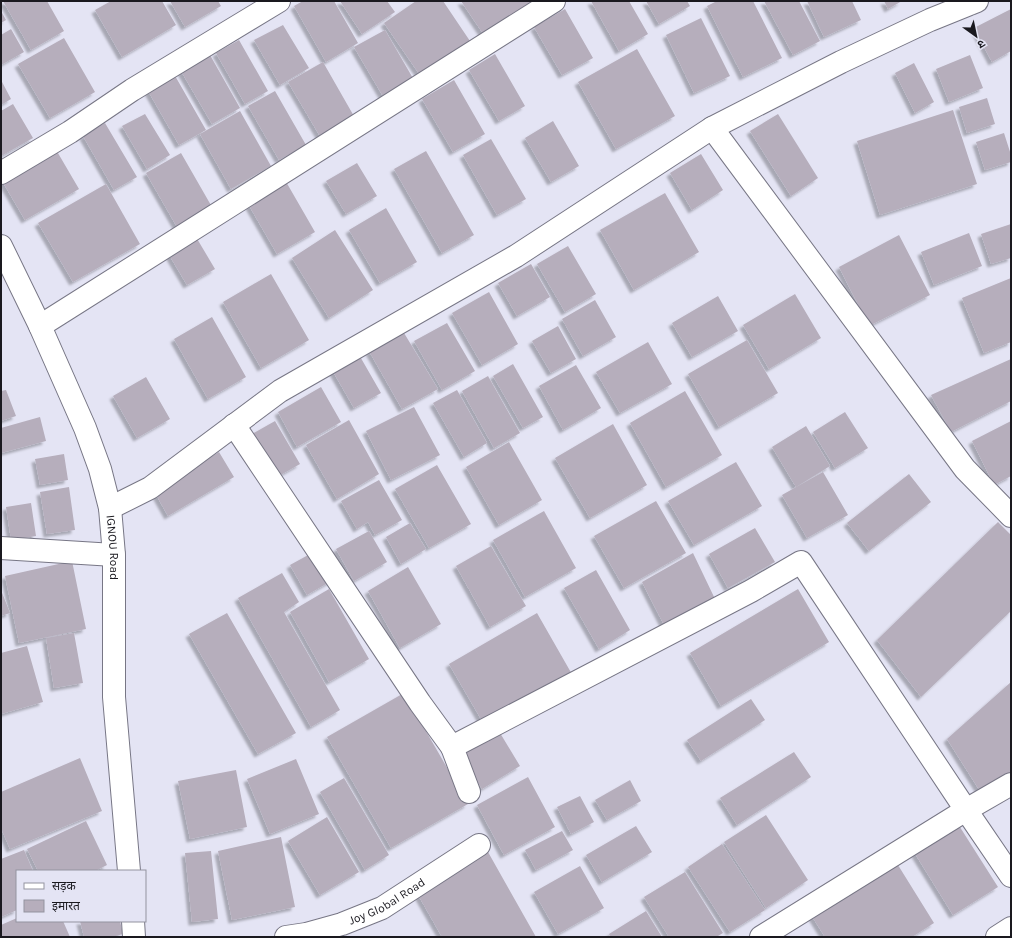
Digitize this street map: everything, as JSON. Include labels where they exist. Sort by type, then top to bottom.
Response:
[{"type":"street","points":[[1,173],[70,132],[132,90],[279,1]]},
{"type":"street","points":[[40,326],[554,1]]},
{"type":"street","points":[[110,508],[150,488],[280,391],[516,256],[712,128],[841,62],[930,20],[977,1]]},
{"type":"street","points":[[712,128],[964,469],[1011,516]]},
{"type":"street","name":"IGNOU Road","points":[[1,246],[40,326],[85,428],[100,470],[110,508],[114,555],[114,697],[128,870]]},
{"type":"street","points":[[234,424],[415,696],[452,747],[469,792]]},
{"type":"street","points":[[1,548],[114,555]]},
{"type":"street","points":[[452,747],[751,591],[802,562],[1011,876]]},
{"type":"street","points":[[761,937],[966,810],[1011,784]]},
{"type":"street","name":"Joy Global Road","points":[[286,937],[306,934],[342,924],[382,908],[479,845]]},
{"type":"street","points":[[133,922],[134,937]]},
{"type":"street","points":[[997,937],[1011,928]]},
{"type":"building","points":[[3,1],[47,1],[64,31],[31,50]]},
{"type":"building","points":[[111,1],[162,1],[176,25],[122,57],[95,10]]},
{"type":"building","points":[[170,1],[218,1],[221,6],[185,27]]},
{"type":"building","points":[[303,1],[334,1],[358,43],[326,62],[294,6]]},
{"type":"building","points":[[340,1],[387,1],[395,12],[362,34]]},
{"type":"building","points":[[416,1],[443,1],[472,44],[422,78],[384,23]]},
{"type":"building","points":[[461,1],[534,1],[484,35]]},
{"type":"building","points":[[591,1],[629,1],[648,34],[619,51]]},
{"type":"building","points":[[646,1],[687,1],[690,6],[659,24]]},
{"type":"building","points":[[717,1],[753,1],[782,58],[743,77],[707,6]]},
{"type":"building","points":[[764,1],[799,1],[820,41],[793,55]]},
{"type":"building","points":[[807,1],[852,1],[861,20],[824,37]]},
{"type":"building","points":[[884,1],[902,1],[888,9]]},
{"type":"building","points":[[565,9],[593,58],[562,75],[534,27]]},
{"type":"building","points":[[1011,9],[1011,51],[992,62],[974,28]]},
{"type":"building","points":[[1,11],[6,20],[1,23]]},
{"type":"building","points":[[701,18],[730,76],[694,93],[666,35]]},
{"type":"building","points":[[283,25],[309,68],[280,85],[254,40]]},
{"type":"building","points":[[11,29],[24,52],[1,65],[1,35]]},
{"type":"building","points":[[385,30],[414,80],[384,98],[354,47]]},
{"type":"building","points":[[64,38],[95,92],[50,118],[18,64]]},
{"type":"building","points":[[239,40],[268,91],[245,104],[216,53]]},
{"type":"building","points":[[637,49],[675,116],[616,149],[578,82]]},
{"type":"building","points":[[495,54],[525,106],[499,121],[469,70]]},
{"type":"building","points":[[210,55],[240,108],[212,124],[181,71]]},
{"type":"building","points":[[970,55],[983,88],[949,102],[936,69]]},
{"type":"building","points":[[323,62],[355,118],[321,138],[288,82]]},
{"type":"building","points":[[914,63],[934,102],[915,113],[895,73]]},
{"type":"building","points":[[174,74],[206,130],[179,145],[147,89]]},
{"type":"building","points":[[1,80],[11,99],[1,105]]},
{"type":"building","points":[[454,80],[485,134],[453,152],[422,99]]},
{"type":"building","points":[[275,91],[306,145],[279,160],[248,106]]},
{"type":"building","points":[[987,98],[995,124],[967,133],[959,107]]},
{"type":"building","points":[[13,104],[33,138],[1,156],[1,111]]},
{"type":"building","points":[[953,110],[977,184],[880,215],[857,141]]},
{"type":"building","points":[[240,111],[271,166],[231,189],[200,134]]},
{"type":"building","points":[[145,114],[170,155],[147,169],[122,126]]},
{"type":"building","points":[[778,114],[818,178],[791,196],[750,131]]},
{"type":"building","points":[[553,121],[579,166],[551,182],[525,138]]},
{"type":"building","points":[[105,123],[137,177],[114,190],[83,136]]},
{"type":"building","points":[[1004,133],[1011,155],[1011,162],[985,170],[976,142]]},
{"type":"building","points":[[491,139],[526,199],[497,215],[463,155]]},
{"type":"building","points":[[55,148],[79,189],[25,220],[1,179]]},
{"type":"building","points":[[426,151],[474,235],[442,253],[394,169]]},
{"type":"building","points":[[181,153],[212,207],[177,227],[146,173]]},
{"type":"building","points":[[701,154],[723,190],[692,210],[670,173]]},
{"type":"building","points":[[357,163],[377,196],[346,214],[326,181]]},
{"type":"building","points":[[285,180],[315,232],[277,254],[247,202]]},
{"type":"building","points":[[106,184],[140,244],[73,282],[38,223]]},
{"type":"building","points":[[665,193],[699,252],[634,290],[600,230]]},
{"type":"building","points":[[386,208],[417,262],[380,283],[349,230]]},
{"type":"building","points":[[1011,224],[1011,258],[991,264],[981,234]]},
{"type":"building","points":[[335,230],[373,290],[329,318],[292,258]]},
{"type":"building","points":[[969,233],[982,266],[934,285],[921,252]]},
{"type":"building","points":[[899,235],[930,295],[869,326],[839,267]]},
{"type":"building","points":[[196,237],[215,269],[187,285],[168,253]]},
{"type":"building","points":[[568,246],[596,294],[565,312],[537,264]]},
{"type":"building","points":[[531,264],[550,297],[517,316],[498,283]]},
{"type":"building","points":[[271,274],[309,340],[261,368],[223,302]]},
{"type":"building","points":[[1011,278],[1011,342],[984,353],[962,298]]},
{"type":"building","points":[[489,292],[518,344],[482,365],[452,313]]},
{"type":"building","points":[[795,294],[821,338],[769,369],[743,325]]},
{"type":"building","points":[[718,296],[738,331],[692,357],[672,323]]},
{"type":"building","points":[[595,300],[616,337],[583,356],[562,319]]},
{"type":"building","points":[[212,317],[246,377],[208,399],[174,339]]},
{"type":"building","points":[[447,323],[475,371],[442,390],[414,341]]},
{"type":"building","points":[[558,326],[576,359],[551,373],[532,341]]},
{"type":"building","points":[[404,333],[438,389],[402,409],[369,351]]},
{"type":"building","points":[[747,340],[778,393],[719,427],[688,374]]},
{"type":"building","points":[[648,342],[672,384],[620,413],[596,372]]},
{"type":"building","points":[[358,353],[381,393],[354,408],[331,368]]},
{"type":"building","points":[[1011,359],[1011,401],[951,432],[931,395]]},
{"type":"building","points":[[513,364],[543,417],[523,428],[493,376]]},
{"type":"building","points":[[576,365],[601,408],[563,430],[539,386]]},
{"type":"building","points":[[488,376],[520,433],[494,448],[462,391]]},
{"type":"building","points":[[146,377],[170,419],[137,438],[113,396]]},
{"type":"building","points":[[321,387],[341,422],[297,447],[278,412]]},
{"type":"building","points":[[6,390],[16,416],[1,421],[1,391]]},
{"type":"building","points":[[457,390],[487,443],[464,457],[433,403]]},
{"type":"building","points":[[685,391],[722,455],[666,487],[630,423]]},
{"type":"building","points":[[414,407],[440,455],[391,480],[366,431]]},
{"type":"building","points":[[845,412],[868,448],[835,468],[813,432]]},
{"type":"building","points":[[40,417],[46,441],[1,453],[1,428]]},
{"type":"building","points":[[349,420],[379,474],[337,499],[306,445]]},
{"type":"building","points":[[275,421],[300,464],[277,477],[252,434]]},
{"type":"building","points":[[1011,421],[1011,476],[994,485],[972,441]]},
{"type":"building","points":[[613,424],[647,485],[590,518],[555,458]]},
{"type":"building","points":[[806,426],[830,466],[796,487],[772,447]]},
{"type":"building","points":[[509,442],[542,500],[499,525],[466,467]]},
{"type":"building","points":[[219,452],[234,477],[168,516],[154,491]]},
{"type":"building","points":[[64,454],[68,480],[40,485],[35,459]]},
{"type":"building","points":[[736,462],[762,506],[694,545],[668,501]]},
{"type":"building","points":[[437,465],[471,524],[429,548],[395,489]]},
{"type":"building","points":[[823,472],[848,515],[807,538],[782,495]]},
{"type":"building","points":[[909,474],[931,502],[869,551],[847,523]]},
{"type":"building","points":[[379,480],[402,520],[375,535],[368,522],[357,529],[341,501]]},
{"type":"building","points":[[69,487],[75,530],[47,534],[40,492]]},
{"type":"building","points":[[656,501],[686,553],[624,588],[594,536]]},
{"type":"building","points":[[31,503],[36,536],[11,540],[6,507]]},
{"type":"building","points":[[544,511],[576,568],[525,597],[493,540]]},
{"type":"building","points":[[998,522],[1011,535],[1011,611],[921,697],[877,640]]},
{"type":"building","points":[[410,523],[426,549],[401,564],[386,537]]},
{"type":"building","points":[[755,528],[775,562],[728,588],[709,554]]},
{"type":"building","points":[[369,531],[387,562],[354,581],[336,549]]},
{"type":"building","points":[[491,546],[526,606],[490,627],[456,566]]},
{"type":"building","points":[[321,548],[338,577],[307,595],[290,565]]},
{"type":"building","points":[[693,553],[715,599],[664,625],[642,582]]},
{"type":"building","points":[[72,561],[86,629],[19,643],[5,576]]},
{"type":"building","points":[[408,567],[441,624],[400,648],[368,591]]},
{"type":"building","points":[[596,570],[630,630],[599,649],[564,588]]},
{"type":"building","points":[[282,573],[299,602],[284,612],[340,710],[311,727],[238,598]]},
{"type":"building","points":[[329,589],[369,659],[329,682],[290,612]]},
{"type":"building","points":[[798,589],[829,642],[721,706],[690,653]]},
{"type":"building","points":[[1,590],[10,613],[1,616]]},
{"type":"building","points":[[227,613],[296,733],[258,754],[189,634]]},
{"type":"building","points":[[537,613],[573,676],[485,726],[449,664]]},
{"type":"building","points":[[74,633],[83,683],[54,688],[46,638]]},
{"type":"building","points":[[27,646],[43,702],[1,714],[1,653]]},
{"type":"building","points":[[1011,682],[1011,782],[985,799],[947,739]]},
{"type":"building","points":[[404,693],[468,804],[391,848],[327,737]]},
{"type":"building","points":[[751,699],[765,720],[701,761],[687,740]]},
{"type":"building","points":[[497,728],[520,766],[482,789],[458,751]]},
{"type":"building","points":[[794,752],[811,777],[737,825],[720,798]]},
{"type":"building","points":[[80,758],[102,811],[10,849],[1,828],[1,792]]},
{"type":"building","points":[[296,759],[319,814],[270,834],[247,779]]},
{"type":"building","points":[[236,770],[247,827],[190,839],[178,781]]},
{"type":"building","points":[[528,777],[555,827],[504,855],[477,805]]},
{"type":"building","points":[[344,778],[389,855],[365,870],[320,792]]},
{"type":"building","points":[[630,780],[641,801],[607,820],[595,800]]},
{"type":"building","points":[[580,796],[594,822],[571,834],[557,807]]},
{"type":"building","points":[[766,815],[808,880],[766,908],[724,842]]},
{"type":"building","points":[[327,817],[359,872],[320,895],[288,841]]},
{"type":"building","points":[[86,821],[107,865],[97,870],[38,870],[27,849]]},
{"type":"building","points":[[958,824],[998,887],[953,915],[914,852]]},
{"type":"building","points":[[636,826],[652,852],[602,882],[586,855]]},
{"type":"building","points":[[562,831],[573,850],[536,870],[525,850]]},
{"type":"building","points":[[281,837],[295,907],[232,920],[218,851]]},
{"type":"building","points":[[722,844],[765,910],[730,932],[688,867]]},
{"type":"building","points":[[24,850],[33,870],[16,870],[16,910],[1,917],[1,859]]},
{"type":"building","points":[[211,851],[218,919],[192,922],[185,853]]},
{"type":"building","points":[[488,852],[536,937],[442,937],[417,893]]},
{"type":"building","points":[[893,857],[934,923],[912,937],[825,937],[808,910]]},
{"type":"building","points":[[580,866],[604,908],[558,934],[534,892]]},
{"type":"building","points":[[685,872],[723,933],[716,937],[669,937],[644,897]]},
{"type":"building","points":[[646,911],[662,937],[611,937],[609,934]]},
{"type":"building","points":[[16,918],[16,922],[63,922],[70,937],[1,937],[1,925]]},
{"type":"building","points":[[80,922],[120,922],[123,934],[112,937],[84,937]]}]
